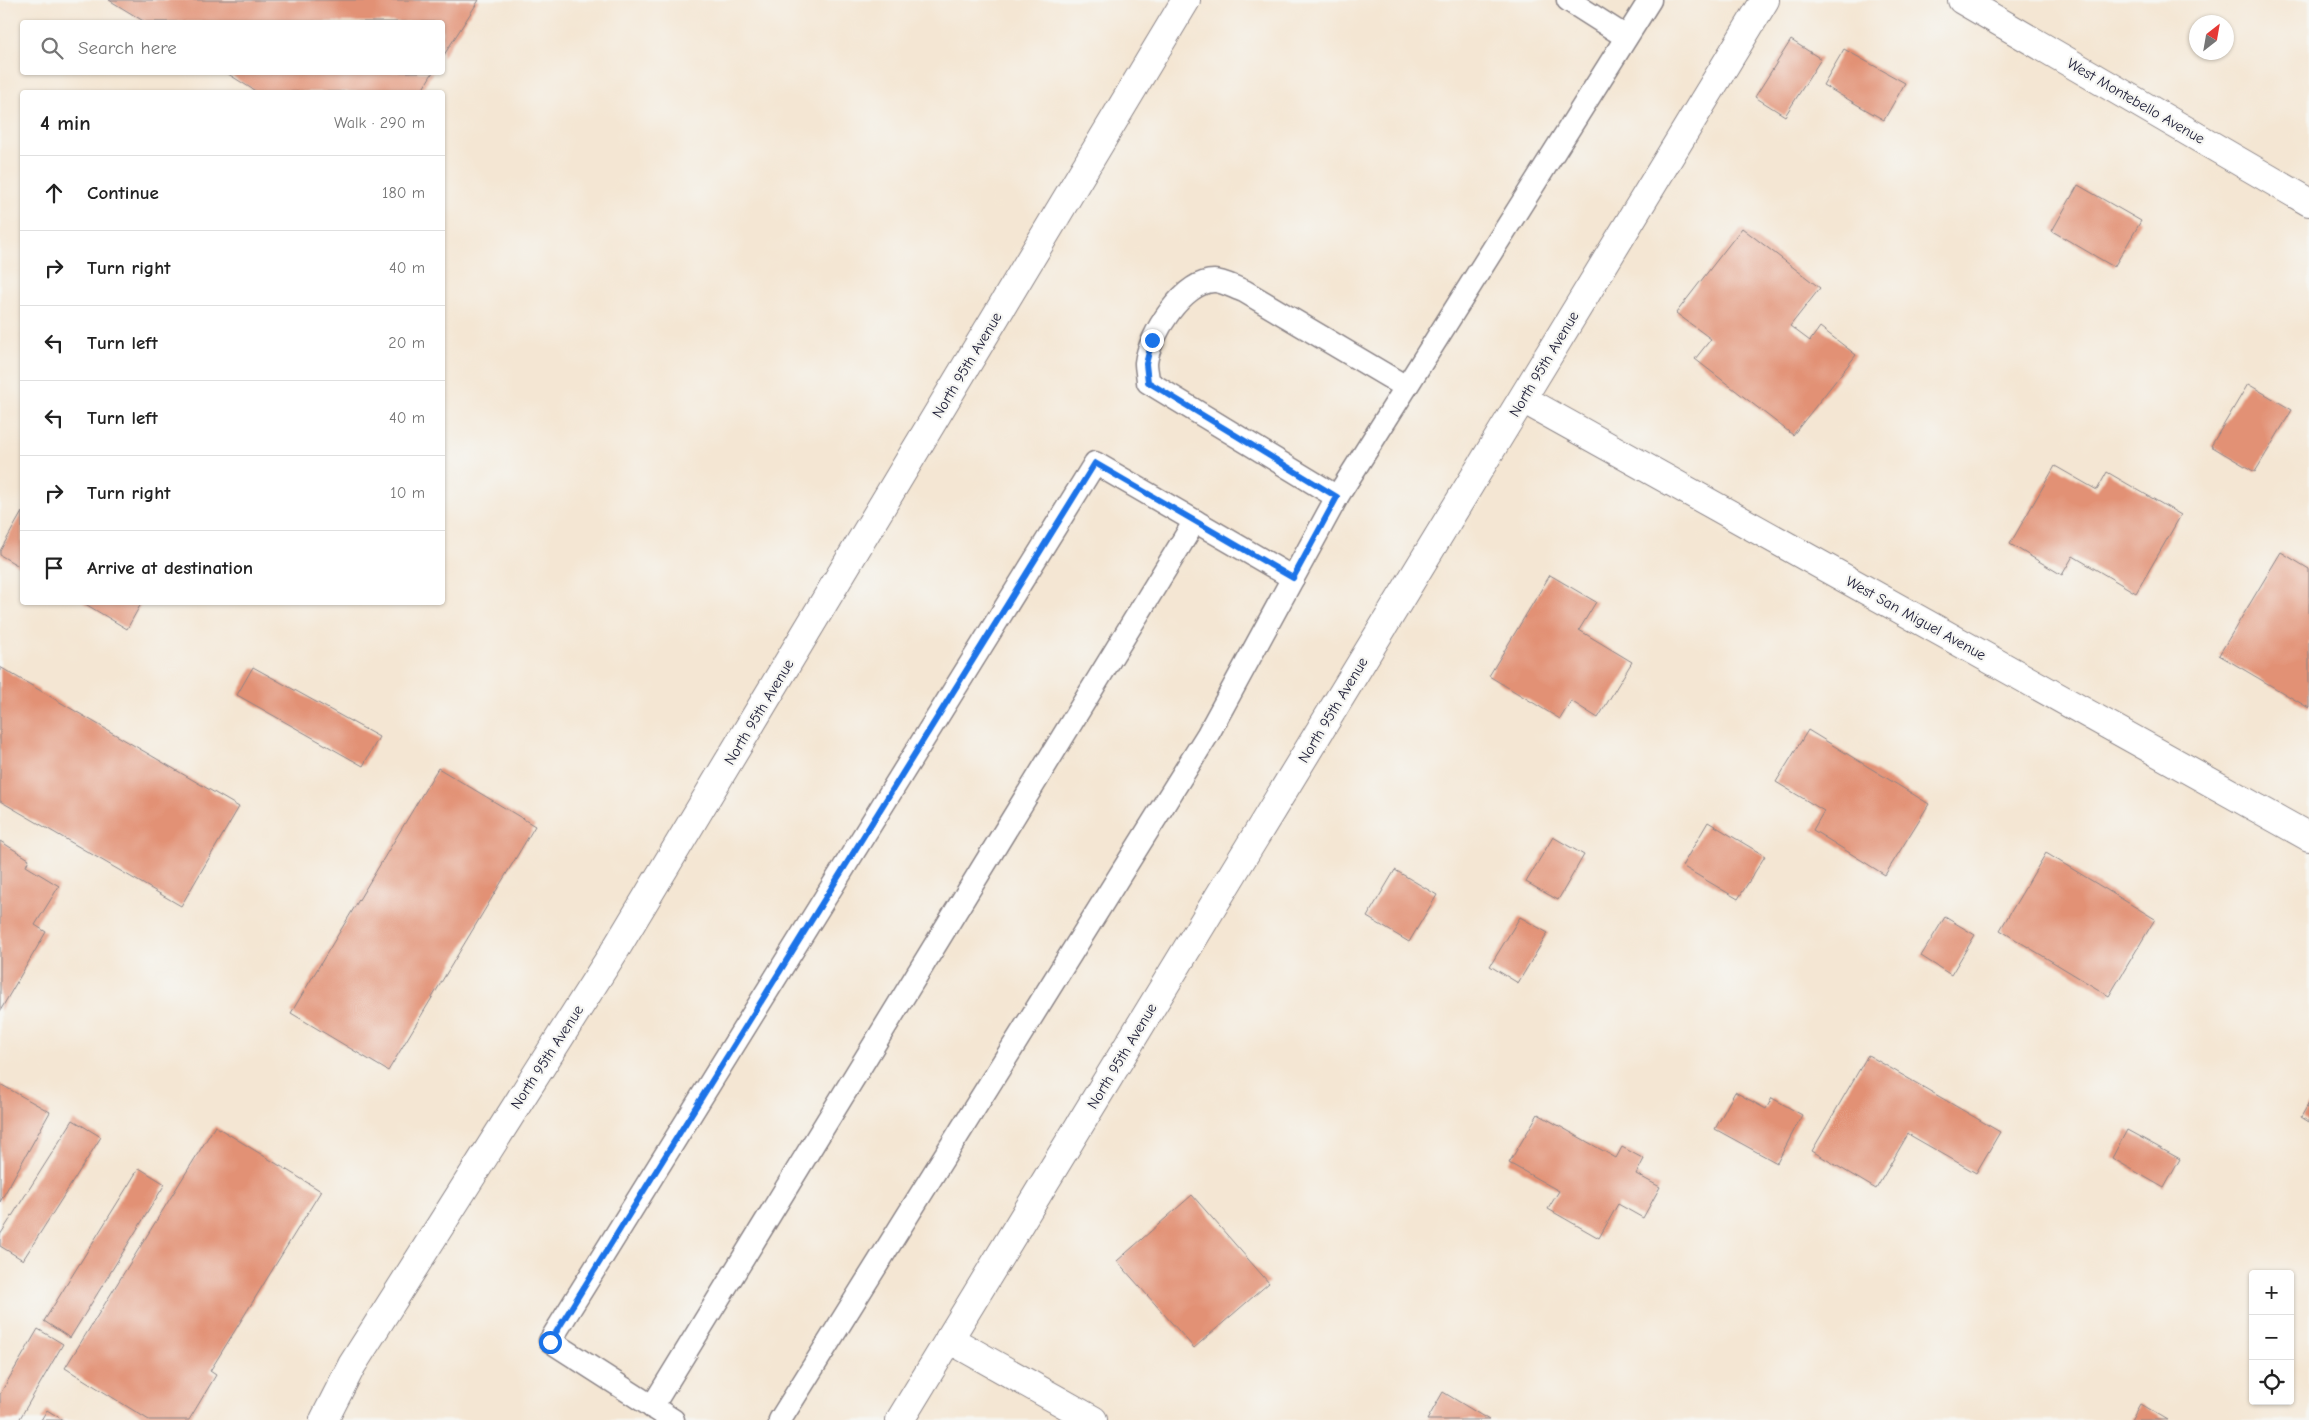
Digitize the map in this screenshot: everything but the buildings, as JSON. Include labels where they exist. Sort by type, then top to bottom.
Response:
[{"type":"street","name":"North 95th Avenue","points":[[324,1420],[352,1365],[617,947],[1186,0]]},
{"type":"street","name":"North 95th Avenue","points":[[900,1420],[1765,0]]},
{"type":"street","name":"West Montebello Avenue","points":[[1962,0],[2309,202]]},
{"type":"street","name":"West San Miguel Avenue","points":[[1523,398],[2309,837]]},
{"type":"street","points":[[949,1339],[1093,1420]]},
{"type":"lane","points":[[1568,0],[1626,37]]},
{"type":"lane","points":[[780,1420],[1208,734],[1337,497],[1650,0]]},
{"type":"lane","points":[[1337,497],[1148,382],[1146,364],[1152,340],[1162,320],[1181,298],[1200,285],[1214,281],[1244,291],[1406,388]]},
{"type":"lane","points":[[673,1420],[550,1342],[1095,463],[1293,578]]},
{"type":"lane","points":[[652,1407],[1195,521]]},
{"type":"route","points":[[550,1342],[1095,463],[1293,578],[1337,497],[1148,382],[1146,364],[1152,340]]}]
